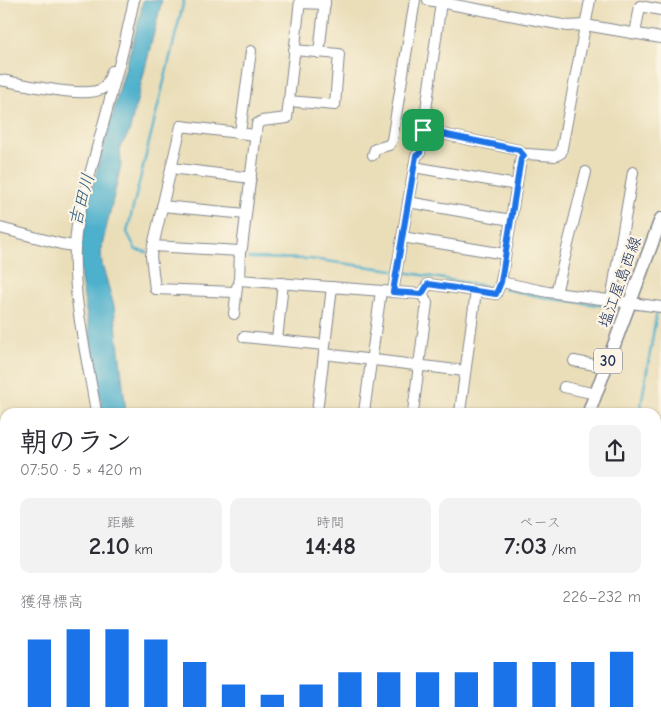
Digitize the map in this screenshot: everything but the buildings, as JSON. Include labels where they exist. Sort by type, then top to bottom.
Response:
[{"type":"main road","name":"塩江屋島西線","points":[[591,408],[661,219]]},
{"type":"street","points":[[95,408],[74,274],[74,246],[134,0]]},
{"type":"street","points":[[373,155],[375,148],[389,146],[392,140],[415,0]]},
{"type":"street","points":[[428,0],[568,26],[585,25],[661,38]]},
{"type":"street","points":[[422,294],[428,284],[496,294],[501,282],[521,158],[527,154],[555,156],[561,152],[590,0]]},
{"type":"street","points":[[234,314],[235,292],[239,280],[240,251],[242,248],[257,124],[262,121],[286,118],[300,1],[325,2],[319,52]]},
{"type":"street","points":[[393,292],[416,156],[420,153],[441,2]]},
{"type":"street","points":[[635,34],[640,6],[661,10]]},
{"type":"street","points":[[101,133],[102,89],[108,82],[118,53],[123,50]]},
{"type":"street","points":[[288,101],[335,105],[339,54],[294,50]]},
{"type":"street","points":[[240,133],[250,51]]},
{"type":"street","points":[[0,80],[82,92],[102,89]]},
{"type":"street","points":[[235,292],[155,289],[151,256],[181,126],[256,135]]},
{"type":"street","points":[[423,130],[519,150],[524,156]]},
{"type":"street","points":[[414,167],[517,185]]},
{"type":"street","points":[[171,168],[250,178]]},
{"type":"street","points":[[556,293],[586,172]]},
{"type":"street","points":[[611,300],[633,172]]},
{"type":"street","points":[[408,202],[511,220]]},
{"type":"street","points":[[162,206],[246,214]]},
{"type":"street","points":[[0,228],[74,246]]},
{"type":"street","points":[[402,237],[505,254]]},
{"type":"street","points":[[153,246],[240,251]]},
{"type":"street","points":[[239,280],[422,294]]},
{"type":"street","points":[[501,282],[556,293],[611,300],[629,306],[661,307]]},
{"type":"street","points":[[277,340],[283,284]]},
{"type":"street","points":[[318,408],[332,287]]},
{"type":"street","points":[[365,408],[381,291]]},
{"type":"street","points":[[460,408],[476,291]]},
{"type":"street","points":[[414,408],[427,304],[422,294]]},
{"type":"street","points":[[244,337],[277,340],[372,360],[465,371]]},
{"type":"street","points":[[574,360],[606,367]]},
{"type":"street","points":[[564,387],[596,394]]},
{"type":"water","points":[[143,0],[162,0],[129,133],[120,147],[121,165],[101,250],[102,264],[114,306],[126,408],[102,408],[81,280],[80,254],[87,206]]},
{"type":"waterway","points":[[147,252],[136,250],[127,232],[184,0]]},
{"type":"waterway","points":[[249,258],[311,259],[393,270]]},
{"type":"waterway","points":[[398,271],[485,286]]},
{"type":"waterway","points":[[504,289],[553,299],[624,308]]},
{"type":"waterway","points":[[632,309],[657,311],[641,408]]},
{"type":"route","points":[[423,130],[519,150],[524,156],[521,158],[501,282],[496,294],[428,284],[422,294],[393,292],[416,156],[420,153],[423,130]]},
{"type":"water label","name":"吉田川","points":[[82,200]]}]
